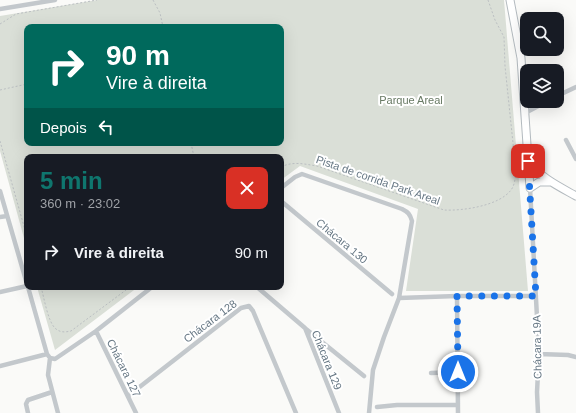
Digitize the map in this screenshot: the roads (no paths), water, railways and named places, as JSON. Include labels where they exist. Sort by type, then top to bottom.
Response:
[{"type":"street","points":[[0,9],[37,1],[55,0]]},
{"type":"street","name":"Chácara 19A","points":[[510,0],[521,58],[525,113],[539,354],[538,413]]},
{"type":"street","points":[[564,93],[576,87]]},
{"type":"street","points":[[525,113],[535,108]]},
{"type":"street","points":[[566,140],[576,159]]},
{"type":"street","points":[[528,161],[539,174],[550,182],[576,196]]},
{"type":"street","points":[[284,186],[302,174],[408,212],[412,221],[399,298],[375,364],[369,413]]},
{"type":"street","points":[[530,188],[539,182],[550,182]]},
{"type":"street","points":[[0,191],[24,276]]},
{"type":"street","name":"Chácara 130","points":[[284,204],[392,294]]},
{"type":"street","points":[[0,218],[6,216]]},
{"type":"street","points":[[0,292],[24,287]]},
{"type":"street","points":[[28,290],[49,356],[48,372],[58,413]]},
{"type":"street","points":[[0,366],[49,356],[57,358],[96,331],[148,290]]},
{"type":"street","name":"Chácara 129","points":[[261,290],[305,328],[339,413]]},
{"type":"street","points":[[457,296],[458,413]]},
{"type":"street","points":[[399,298],[536,296]]},
{"type":"street","name":"Chácara 128","points":[[128,396],[241,308],[249,306],[253,311],[296,413]]},
{"type":"street","points":[[305,328],[364,376]]},
{"type":"street","name":"Chácara 127","points":[[96,331],[136,413]]},
{"type":"street","points":[[539,354],[568,355],[576,357]]},
{"type":"street","points":[[431,373],[458,372]]},
{"type":"street","points":[[28,413],[26,404],[28,400],[52,392]]},
{"type":"street","points":[[377,407],[397,405],[458,405]]},
{"type":"park label","name":"Parque Areal","points":[[411,100]]}]
